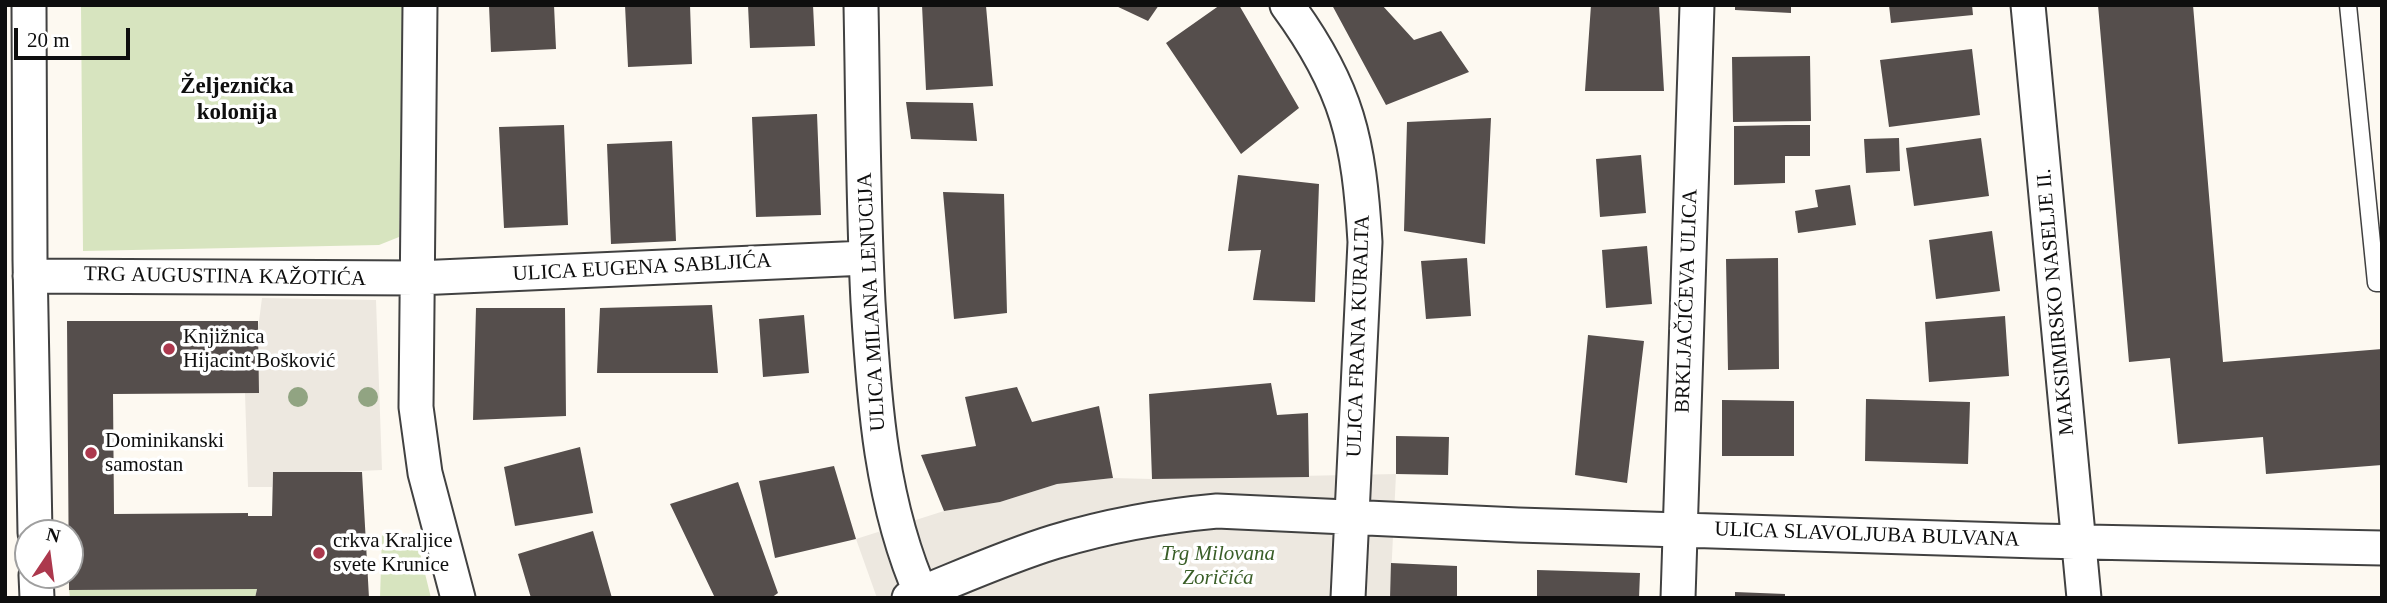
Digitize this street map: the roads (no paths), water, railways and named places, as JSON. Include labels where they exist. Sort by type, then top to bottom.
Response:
[{"type":"street","points":[[29,5],[35,519]]},
{"type":"street","points":[[420,5],[416,407],[425,473],[458,598]]},
{"type":"street","name":"ULICA MILANA LENUCIJA","points":[[861,5],[866,258],[873,387],[883,455],[918,596]]},
{"type":"street","name":"ULICA FRANA KURALTA","points":[[1287,5],[1324,60],[1341,95],[1353,137],[1362,186],[1365,242],[1353,517]]},
{"type":"street","name":"BRKLJAČIĆEVA ULICA","points":[[1678,598],[1697,5]]},
{"type":"street","name":"MAKSIMIRSKO NASELJE II.","points":[[2028,5],[2084,598]]},
{"type":"street","name":"ULICA EUGENA SABLJIĆA","points":[[417,278],[866,258]]},
{"type":"street","name":"TRG AUGUSTINA KAŽOTIĆA","points":[[30,276],[417,278]]},
{"type":"street","points":[[918,596],[1053,542],[1122,524],[1172,515],[1217,512],[1353,517],[1348,598]]},
{"type":"street","name":"ULICA SLAVOLJUBA BULVANA","points":[[1353,517],[2078,542],[2382,548]]},
{"type":"lane","points":[[2348,5],[2376,283],[2382,283]]},
{"type":"place","name":"Knjižnica Hijacint Bošković","points":[[169,349]]},
{"type":"place","name":"Dominikanski samostan","points":[[91,453]]},
{"type":"place","name":"crkva Kraljice svete Krunice","points":[[319,553]]},
{"type":"district","name":"Željeznička kolonija","points":[[237,100]]},
{"type":"park label","name":"Trg Milovana Zoričića","points":[[1218,566]]}]
